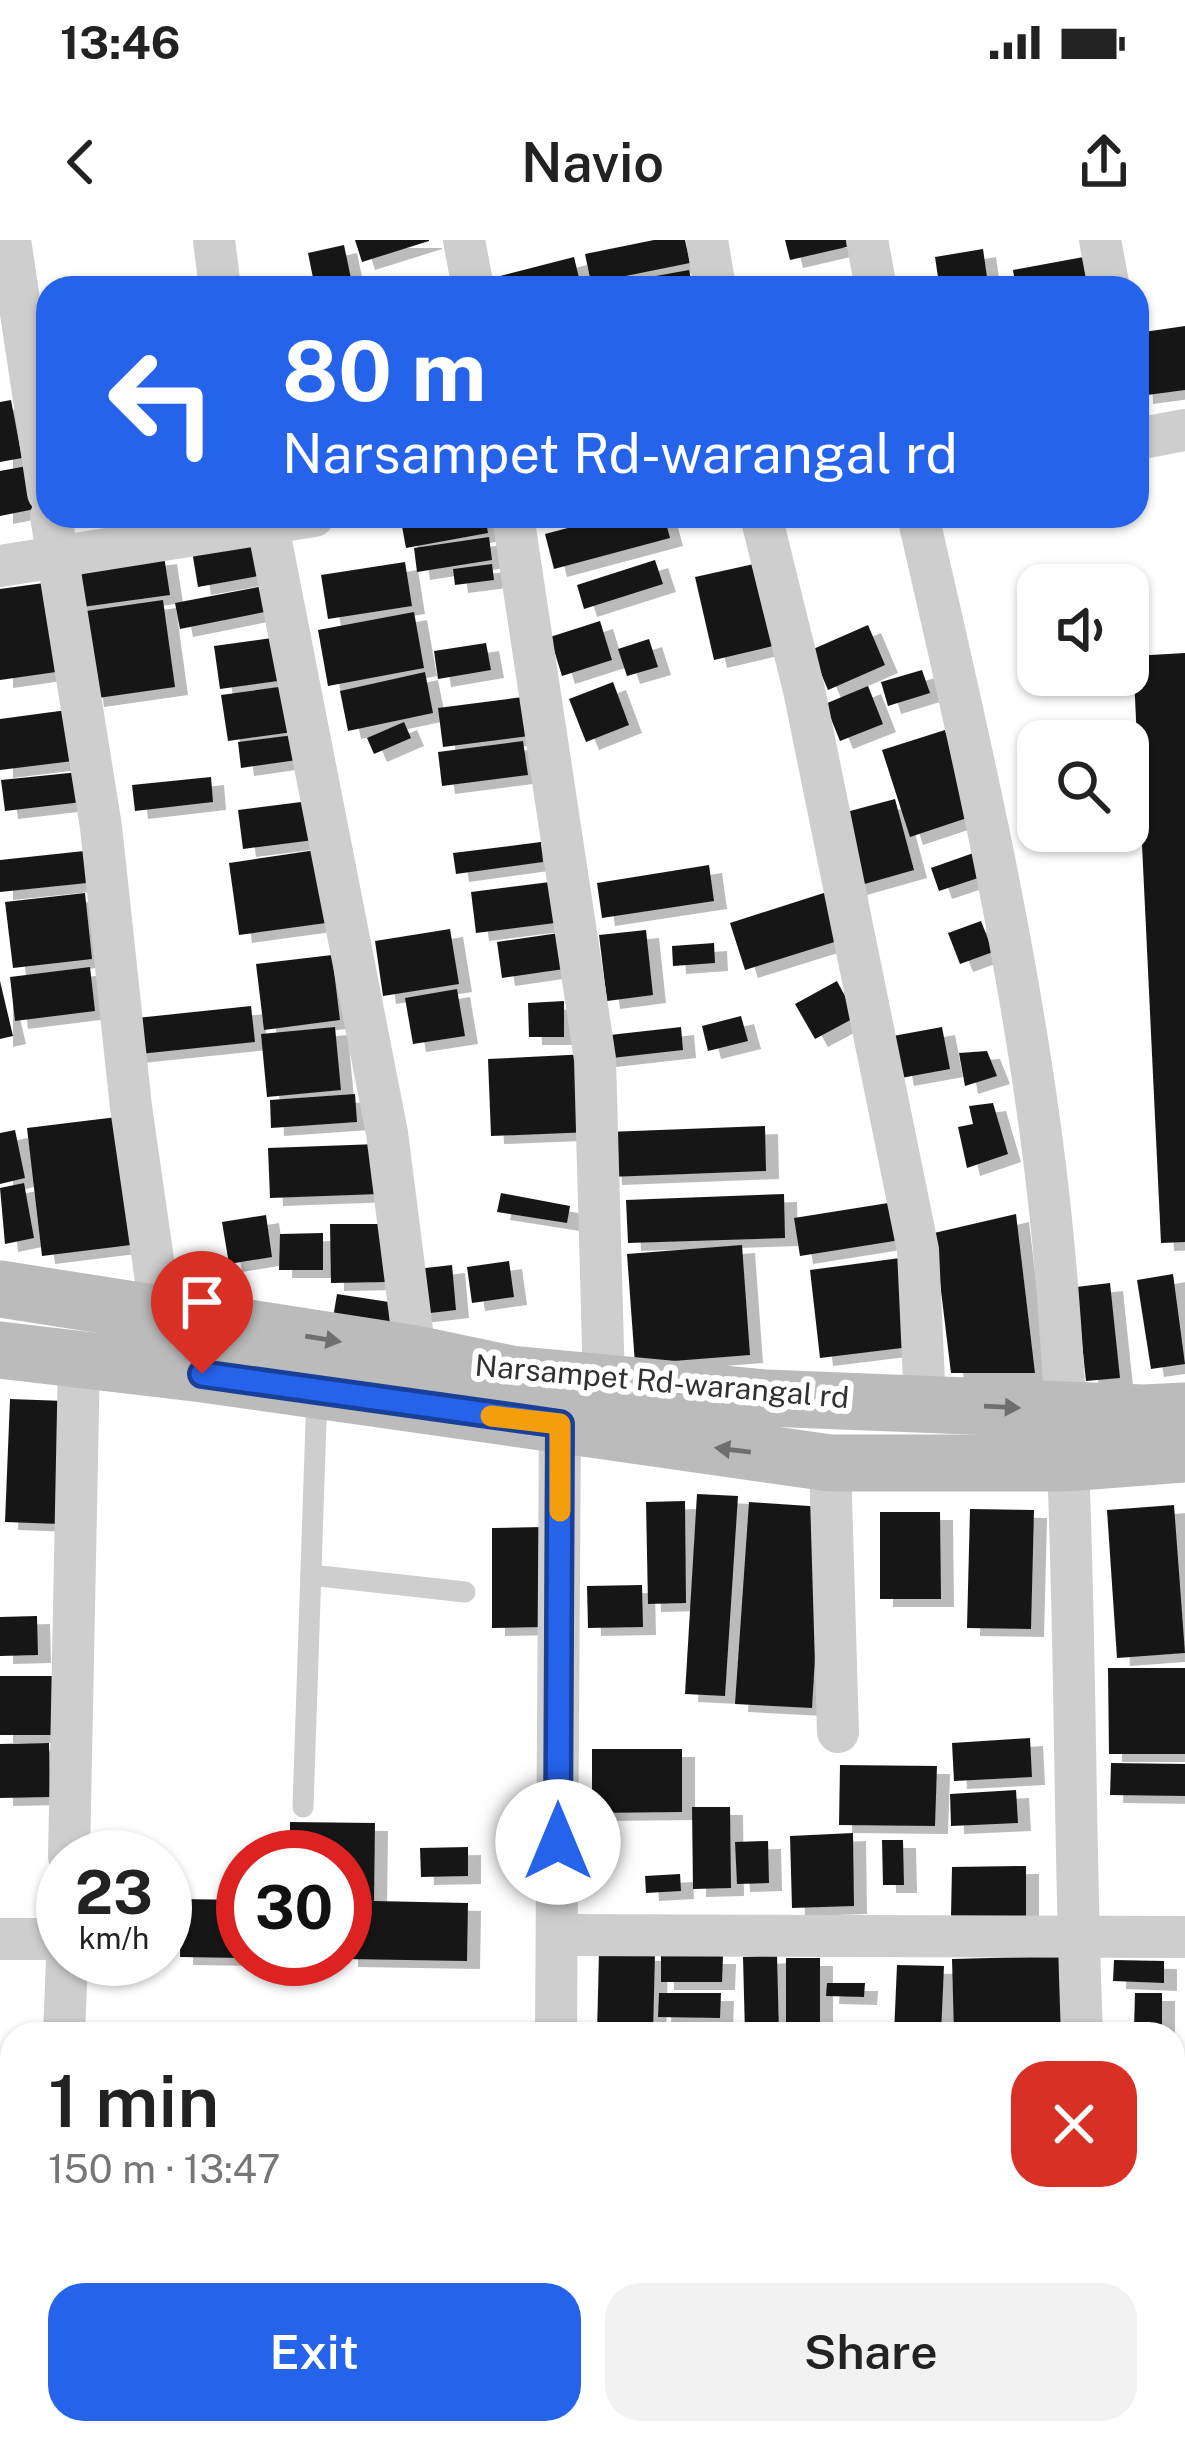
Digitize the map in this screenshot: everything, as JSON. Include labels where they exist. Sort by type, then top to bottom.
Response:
[{"type":"main road","name":"Narsampet Rd-warangal rd","points":[[0,1289],[415,1354],[511,1374],[766,1399],[925,1402],[1066,1436],[1185,1454]]},
{"type":"main road","name":"Narsampet Rd-warangal rd","points":[[0,1350],[830,1463],[1066,1436],[1185,1411]]},
{"type":"street","points":[[10,240],[36,414]]},
{"type":"street","points":[[214,240],[218,276]]},
{"type":"street","points":[[464,240],[471,276]]},
{"type":"street","points":[[707,240],[713,276]]},
{"type":"street","points":[[867,240],[874,276]]},
{"type":"street","points":[[1100,240],[1107,276]]},
{"type":"street","points":[[1149,438],[1185,430]]},
{"type":"street","points":[[52,528],[101,827],[131,1107],[161,1315]]},
{"type":"street","points":[[0,566],[224,528]]},
{"type":"street","points":[[269,528],[387,1132],[415,1354]]},
{"type":"street","points":[[515,528],[595,1059],[604,1383]]},
{"type":"street","points":[[763,528],[804,690],[918,1250],[925,1402]]},
{"type":"street","points":[[921,528],[981,789],[1050,1208],[1066,1436],[1082,2022]]},
{"type":"street","points":[[70,1830],[79,1360]]},
{"type":"street","points":[[556,2022],[560,1424]]},
{"type":"street","points":[[830,1463],[838,1732]]},
{"type":"street","points":[[558,1935],[1185,1937]]},
{"type":"street","points":[[0,1939],[36,1939]]},
{"type":"street","points":[[64,2022],[66,1986]]},
{"type":"lane","points":[[303,1807],[316,1391]]},
{"type":"lane","points":[[311,1575],[465,1592]]},
{"type":"building","points":[[355,240],[429,240],[429,241],[362,262]]},
{"type":"building","points":[[654,240],[685,240],[690,263],[626,276],[590,276],[585,254]]},
{"type":"building","points":[[785,240],[850,240],[851,246],[790,260]]},
{"type":"building","points":[[344,245],[350,276],[313,276],[308,253]]},
{"type":"building","points":[[983,249],[987,276],[938,276],[935,257]]},
{"type":"building","points":[[1089,256],[1092,276],[1014,276],[1013,270]]},
{"type":"building","points":[[574,257],[579,276],[500,276]]},
{"type":"building","points":[[689,270],[690,276],[656,276]]},
{"type":"building","points":[[1185,326],[1185,390],[1149,395],[1149,331]]},
{"type":"building","points":[[11,400],[22,458],[0,462],[0,402]]},
{"type":"building","points":[[27,466],[35,509],[0,516],[0,471]]},
{"type":"building","points":[[402,528],[487,528],[488,533],[406,548]]},
{"type":"building","points":[[568,528],[667,528],[670,538],[554,569],[545,534]]},
{"type":"building","points":[[489,537],[492,560],[417,572],[414,548]]},
{"type":"building","points":[[268,538],[275,573],[198,587],[192,551]]},
{"type":"building","points":[[164,556],[170,595],[75,608],[69,569]]},
{"type":"building","points":[[655,560],[663,584],[584,609],[577,585]]},
{"type":"building","points":[[405,562],[412,606],[328,619],[321,575]]},
{"type":"building","points":[[492,564],[494,580],[455,585],[453,569]]},
{"type":"building","points":[[754,564],[773,646],[714,660],[695,577]]},
{"type":"building","points":[[44,583],[56,672],[0,680],[0,589]]},
{"type":"building","points":[[274,584],[279,609],[180,629],[175,603]]},
{"type":"building","points":[[163,600],[175,687],[91,699],[79,612]]},
{"type":"building","points":[[414,612],[424,668],[328,686],[318,630]]},
{"type":"building","points":[[600,621],[612,660],[562,676],[550,637]]},
{"type":"building","points":[[868,625],[885,665],[828,690],[811,650]]},
{"type":"building","points":[[279,637],[285,680],[220,689],[214,646]]},
{"type":"building","points":[[649,639],[658,667],[627,676],[618,649]]},
{"type":"building","points":[[486,643],[491,670],[438,679],[434,651]]},
{"type":"building","points":[[1185,653],[1185,1242],[1161,1243],[1142,852],[1149,852],[1149,720],[1136,720],[1135,696],[1149,696],[1149,655]]},
{"type":"building","points":[[922,670],[930,693],[888,706],[881,682]]},
{"type":"building","points":[[425,672],[433,713],[348,731],[340,691]]},
{"type":"building","points":[[613,682],[629,725],[586,742],[569,699]]},
{"type":"building","points":[[286,686],[293,732],[228,741],[221,695]]},
{"type":"building","points":[[868,686],[883,724],[840,741],[825,704]]},
{"type":"building","points":[[523,697],[529,736],[443,747],[438,708]]},
{"type":"building","points":[[67,710],[73,761],[0,770],[0,719]]},
{"type":"building","points":[[404,722],[411,738],[374,754],[367,738]]},
{"type":"building","points":[[945,730],[973,816],[910,837],[882,750]]},
{"type":"building","points":[[294,735],[297,760],[241,768],[238,742]]},
{"type":"building","points":[[523,741],[528,775],[442,786],[438,752]]},
{"type":"building","points":[[79,772],[82,802],[5,811],[1,780]]},
{"type":"building","points":[[211,777],[213,802],[135,811],[132,785]]},
{"type":"building","points":[[895,799],[914,870],[854,887],[835,815]]},
{"type":"building","points":[[309,801],[314,840],[243,849],[238,810]]},
{"type":"building","points":[[541,842],[543,862],[456,874],[453,853]]},
{"type":"building","points":[[316,850],[326,923],[239,935],[229,863]]},
{"type":"building","points":[[84,851],[87,883],[0,892],[0,860]]},
{"type":"building","points":[[979,851],[987,875],[939,891],[931,868]]},
{"type":"building","points":[[709,865],[714,901],[602,918],[597,883]]},
{"type":"building","points":[[550,882],[555,923],[476,933],[471,892]]},
{"type":"building","points":[[830,891],[844,939],[745,970],[730,923]]},
{"type":"building","points":[[85,893],[92,959],[13,968],[5,902]]},
{"type":"building","points":[[981,921],[993,952],[960,964],[948,933]]},
{"type":"building","points":[[450,929],[459,984],[383,996],[375,941]]},
{"type":"building","points":[[646,930],[653,995],[607,1001],[599,935]]},
{"type":"building","points":[[559,933],[564,969],[502,978],[497,942]]},
{"type":"building","points":[[714,943],[715,963],[673,966],[672,946]]},
{"type":"building","points":[[332,955],[340,1020],[264,1030],[256,964]]},
{"type":"building","points":[[90,967],[95,1011],[15,1021],[10,977]]},
{"type":"building","points":[[0,981],[13,1036],[0,1039]]},
{"type":"building","points":[[837,981],[856,1017],[815,1039],[795,1004]]},
{"type":"building","points":[[457,989],[465,1036],[413,1044],[405,998]]},
{"type":"building","points":[[564,1001],[564,1037],[529,1037],[528,1003]]},
{"type":"building","points":[[251,1006],[255,1042],[130,1055],[127,1019]]},
{"type":"building","points":[[741,1016],[748,1041],[708,1051],[702,1026]]},
{"type":"building","points":[[335,1027],[341,1090],[267,1097],[261,1034]]},
{"type":"building","points":[[681,1027],[683,1050],[603,1059],[601,1036]]},
{"type":"building","points":[[942,1027],[950,1069],[901,1078],[893,1036]]},
{"type":"building","points":[[987,1051],[997,1076],[965,1086],[959,1053]]},
{"type":"building","points":[[588,1054],[592,1132],[491,1136],[488,1059]]},
{"type":"building","points":[[355,1094],[357,1122],[271,1128],[270,1100]]},
{"type":"building","points":[[993,1103],[1008,1154],[967,1168],[958,1127],[973,1124],[969,1106]]},
{"type":"building","points":[[125,1116],[139,1244],[42,1256],[27,1128]]},
{"type":"building","points":[[765,1126],[766,1171],[609,1177],[607,1132]]},
{"type":"building","points":[[15,1130],[25,1178],[0,1184],[0,1133]]},
{"type":"building","points":[[378,1144],[379,1194],[270,1198],[268,1148]]},
{"type":"building","points":[[24,1183],[34,1238],[5,1244],[0,1188]]},
{"type":"building","points":[[501,1193],[570,1206],[567,1223],[497,1212]]},
{"type":"building","points":[[784,1194],[785,1238],[628,1243],[626,1200]]},
{"type":"building","points":[[907,1200],[913,1238],[800,1256],[794,1218]]},
{"type":"building","points":[[1016,1214],[1035,1373],[951,1373],[934,1233]]},
{"type":"building","points":[[266,1215],[272,1257],[229,1264],[222,1222]]},
{"type":"building","points":[[330,1224],[385,1224],[386,1282],[331,1283]]},
{"type":"building","points":[[323,1233],[323,1270],[279,1270],[280,1234]]},
{"type":"building","points":[[742,1245],[750,1355],[635,1364],[627,1254]]},
{"type":"building","points":[[900,1258],[910,1347],[820,1358],[810,1270]]},
{"type":"building","points":[[509,1261],[514,1297],[472,1303],[467,1267]]},
{"type":"building","points":[[452,1265],[456,1310],[413,1315],[408,1270]]},
{"type":"building","points":[[1173,1274],[1185,1364],[1151,1369],[1137,1280]]},
{"type":"building","points":[[1110,1283],[1120,1378],[1086,1381],[1076,1287]]},
{"type":"building","points":[[337,1294],[402,1304],[398,1328],[333,1318]]},
{"type":"building","points":[[10,1399],[65,1401],[60,1524],[5,1522]]},
{"type":"building","points":[[697,1494],[738,1496],[725,1696],[685,1694]]},
{"type":"building","points":[[685,1501],[686,1603],[648,1604],[646,1502]]},
{"type":"building","points":[[749,1502],[824,1507],[812,1708],[735,1704]]},
{"type":"building","points":[[1174,1505],[1185,1653],[1117,1658],[1107,1510]]},
{"type":"building","points":[[970,1509],[1034,1510],[1031,1629],[967,1628]]},
{"type":"building","points":[[880,1512],[940,1512],[941,1599],[880,1599]]},
{"type":"building","points":[[543,1527],[543,1627],[492,1628],[492,1528]]},
{"type":"building","points":[[642,1585],[643,1627],[588,1628],[587,1586]]},
{"type":"building","points":[[37,1616],[38,1655],[0,1656],[0,1617]]},
{"type":"building","points":[[1108,1668],[1185,1668],[1185,1754],[1109,1754]]},
{"type":"building","points":[[0,1676],[53,1676],[53,1735],[0,1735]]},
{"type":"building","points":[[1030,1738],[1032,1777],[954,1781],[952,1743]]},
{"type":"building","points":[[49,1743],[50,1797],[0,1798],[0,1744]]},
{"type":"building","points":[[592,1749],[682,1749],[682,1812],[592,1813]]},
{"type":"building","points":[[1111,1763],[1185,1764],[1185,1796],[1110,1795]]},
{"type":"building","points":[[840,1765],[937,1766],[935,1826],[839,1825]]},
{"type":"building","points":[[1016,1790],[1018,1823],[951,1826],[950,1794]]},
{"type":"building","points":[[516,1795],[543,1795],[542,1833],[516,1833]]},
{"type":"building","points":[[692,1807],[730,1807],[731,1888],[693,1889]]},
{"type":"building","points":[[290,1822],[375,1823],[374,1901],[468,1903],[467,1961],[372,1959],[372,1830],[290,1830]]},
{"type":"building","points":[[853,1833],[854,1906],[792,1908],[790,1836]]},
{"type":"building","points":[[882,1840],[903,1840],[904,1885],[883,1885]]},
{"type":"building","points":[[768,1841],[769,1883],[737,1884],[735,1842]]},
{"type":"building","points":[[468,1847],[468,1876],[421,1877],[420,1848]]},
{"type":"building","points":[[1026,1866],[1026,1916],[951,1916],[952,1867]]},
{"type":"building","points":[[680,1874],[681,1891],[646,1893],[645,1876]]},
{"type":"building","points":[[192,1899],[216,1900],[216,1958],[192,1957]]},
{"type":"building","points":[[599,1952],[655,1953],[653,2022],[597,2022]]},
{"type":"building","points":[[777,1955],[779,2022],[745,2022],[743,1957]]},
{"type":"building","points":[[661,1956],[723,1956],[722,1982],[661,1982]]},
{"type":"building","points":[[1068,1956],[1071,2022],[954,2022],[952,1959]]},
{"type":"building","points":[[786,1958],[820,1958],[820,2022],[786,2022]]},
{"type":"building","points":[[1114,1960],[1164,1961],[1164,1983],[1113,1981]]},
{"type":"building","points":[[897,1965],[944,1966],[942,2022],[895,2022]]},
{"type":"building","points":[[827,1983],[865,1983],[864,1997],[826,1996]]},
{"type":"building","points":[[659,1993],[721,1993],[720,2018],[658,2017]]},
{"type":"building","points":[[1135,1993],[1162,1993],[1162,2022],[1134,2022]]},
{"type":"slow traffic","points":[[491,1416],[560,1424],[560,1511]]},
{"type":"route","points":[[202,1374],[560,1424],[558,1842]]}]
